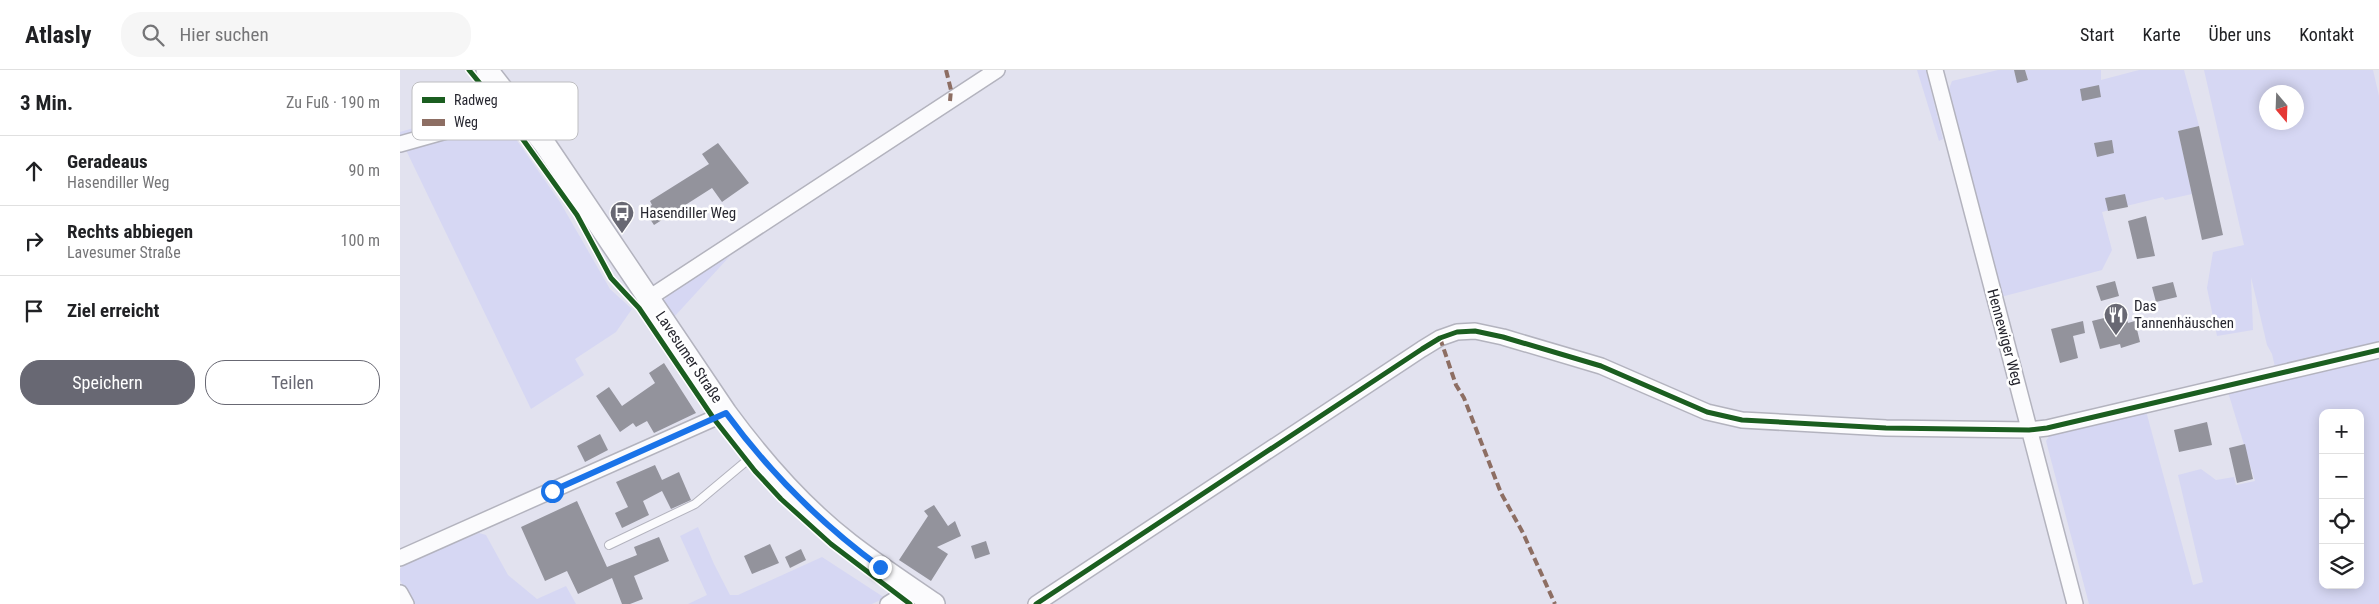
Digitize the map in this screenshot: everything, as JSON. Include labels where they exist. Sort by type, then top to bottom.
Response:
[{"type":"street","name":"Lavesumer Straße","points":[[487,70],[497,82]]},
{"type":"street","points":[[649,298],[997,70]]},
{"type":"street","name":"Hennewiger Weg","points":[[1935,70],[2075,604]]},
{"type":"street","points":[[400,144],[414,140]]},
{"type":"street","name":"Lavesumer Straße","points":[[540,140],[726,413],[756,453],[791,492],[848,544],[934,604]]},
{"type":"street","points":[[1036,604],[1422,349],[1440,338],[1457,332],[1475,331],[1575,357],[1602,366],[1693,407],[1722,417],[1770,423],[1866,428],[2029,430],[2066,424],[2379,350]]},
{"type":"street","points":[[400,558],[726,413]]},
{"type":"street","points":[[888,604],[912,588]]},
{"type":"street","points":[[400,593],[406,604]]},
{"type":"lane","points":[[609,545],[695,504],[756,453]]},
{"type":"shaded area","points":[[1917,70],[1926,70],[1943,139],[1939,141]]},
{"type":"shaded area","points":[[1998,70],[2014,70],[2017,82],[2028,80],[2025,70],[2101,70],[2101,80],[2139,70],[2184,70],[2199,126],[2178,131],[2192,194],[2165,200],[2163,197],[2102,212],[2112,250],[2102,270],[2001,297],[1949,89],[1952,81]]},
{"type":"shaded area","points":[[2204,70],[2373,70],[2379,96],[2379,347],[2276,371],[2272,354],[2267,345],[2251,277],[2253,330],[2217,336],[2207,288],[2213,252],[2244,245]]},
{"type":"shaded area","points":[[412,129],[412,136],[400,139],[400,132]]},
{"type":"shaded area","points":[[435,140],[517,140],[560,202],[610,289],[632,309],[616,332],[575,359],[584,375],[531,409],[405,148]]},
{"type":"shaded area","points":[[730,256],[674,317],[664,301],[669,293]]},
{"type":"shaded area","points":[[2379,358],[2379,604],[2089,604],[2046,441],[2050,435],[2146,411],[2193,585],[2203,582],[2178,475],[2201,469],[2216,480],[2234,477],[2236,485],[2255,481],[2228,392]]},
{"type":"shaded area","points":[[698,527],[730,595],[738,595],[822,557],[885,598],[872,604],[688,604],[707,595],[680,536]]},
{"type":"shaded area","points":[[479,533],[486,535],[508,575],[537,599],[566,586],[576,604],[412,604],[400,580],[400,569],[404,564]]},
{"type":"building","points":[[2014,70],[2025,70],[2028,80],[2017,83]]},
{"type":"building","points":[[2099,85],[2101,97],[2082,101],[2080,89]]},
{"type":"building","points":[[2199,126],[2223,235],[2202,240],[2178,131]]},
{"type":"building","points":[[2112,140],[2114,153],[2097,157],[2094,143]]},
{"type":"building","points":[[718,143],[749,183],[722,202],[712,188],[654,225],[644,210],[652,205],[650,201],[709,164],[702,154]]},
{"type":"building","points":[[2125,194],[2128,207],[2108,211],[2105,198]]},
{"type":"building","points":[[2146,216],[2155,256],[2137,259],[2128,221]]},
{"type":"building","points":[[2115,281],[2119,296],[2101,301],[2096,286]]},
{"type":"building","points":[[2173,282],[2177,297],[2156,302],[2152,287]]},
{"type":"building","points":[[2121,317],[2122,321],[2127,320],[2128,323],[2135,321],[2140,342],[2121,348],[2120,344],[2100,349],[2092,321],[2104,318],[2105,322]]},
{"type":"building","points":[[2083,321],[2085,333],[2073,336],[2078,358],[2060,363],[2051,329]]},
{"type":"building","points":[[664,363],[696,413],[654,433],[647,421],[636,427],[633,423],[620,432],[596,396],[609,387],[622,406],[655,383],[649,373]]},
{"type":"building","points":[[2207,422],[2212,445],[2179,452],[2174,430]]},
{"type":"building","points":[[600,434],[608,450],[585,462],[577,446]]},
{"type":"building","points":[[2245,444],[2253,479],[2237,483],[2229,448]]},
{"type":"building","points":[[655,465],[662,480],[679,472],[691,500],[671,509],[662,491],[643,501],[649,515],[622,528],[615,513],[628,507],[616,482]]},
{"type":"building","points":[[577,501],[607,567],[637,555],[634,547],[659,537],[669,561],[634,576],[643,599],[630,604],[622,604],[612,578],[578,594],[567,571],[545,581],[521,527]]},
{"type":"building","points":[[934,505],[948,526],[955,521],[961,536],[937,547],[948,554],[931,581],[899,560],[928,516],[924,511]]},
{"type":"building","points":[[986,541],[990,554],[975,559],[971,546]]},
{"type":"building","points":[[770,544],[779,563],[752,574],[744,556]]},
{"type":"building","points":[[801,549],[806,560],[790,568],[785,557]]},
{"type":"marked path","points":[[946,70],[951,90],[950,101]]},
{"type":"marked path","points":[[1440,338],[1456,385],[1464,398],[1501,493],[1523,533],[1555,604]]},
{"type":"cycle path","points":[[469,70],[479,82]]},
{"type":"cycle path","points":[[523,140],[577,215],[611,278],[639,308],[714,419],[755,471],[781,499],[831,544],[910,604]]},
{"type":"cycle path","points":[[1036,604],[1422,349],[1440,338],[1457,332],[1475,331],[1503,337],[1601,366],[1707,412],[1742,420],[1886,428],[2029,430],[2047,428],[2379,350]]},
{"type":"place","name":"Hasendiller Weg","points":[[622,234]]},
{"type":"place","name":"Das Tannenhäuschen","points":[[2116,336]]},
{"type":"route","points":[[552,491],[726,413],[756,453],[791,492],[848,544],[880,567]]}]
